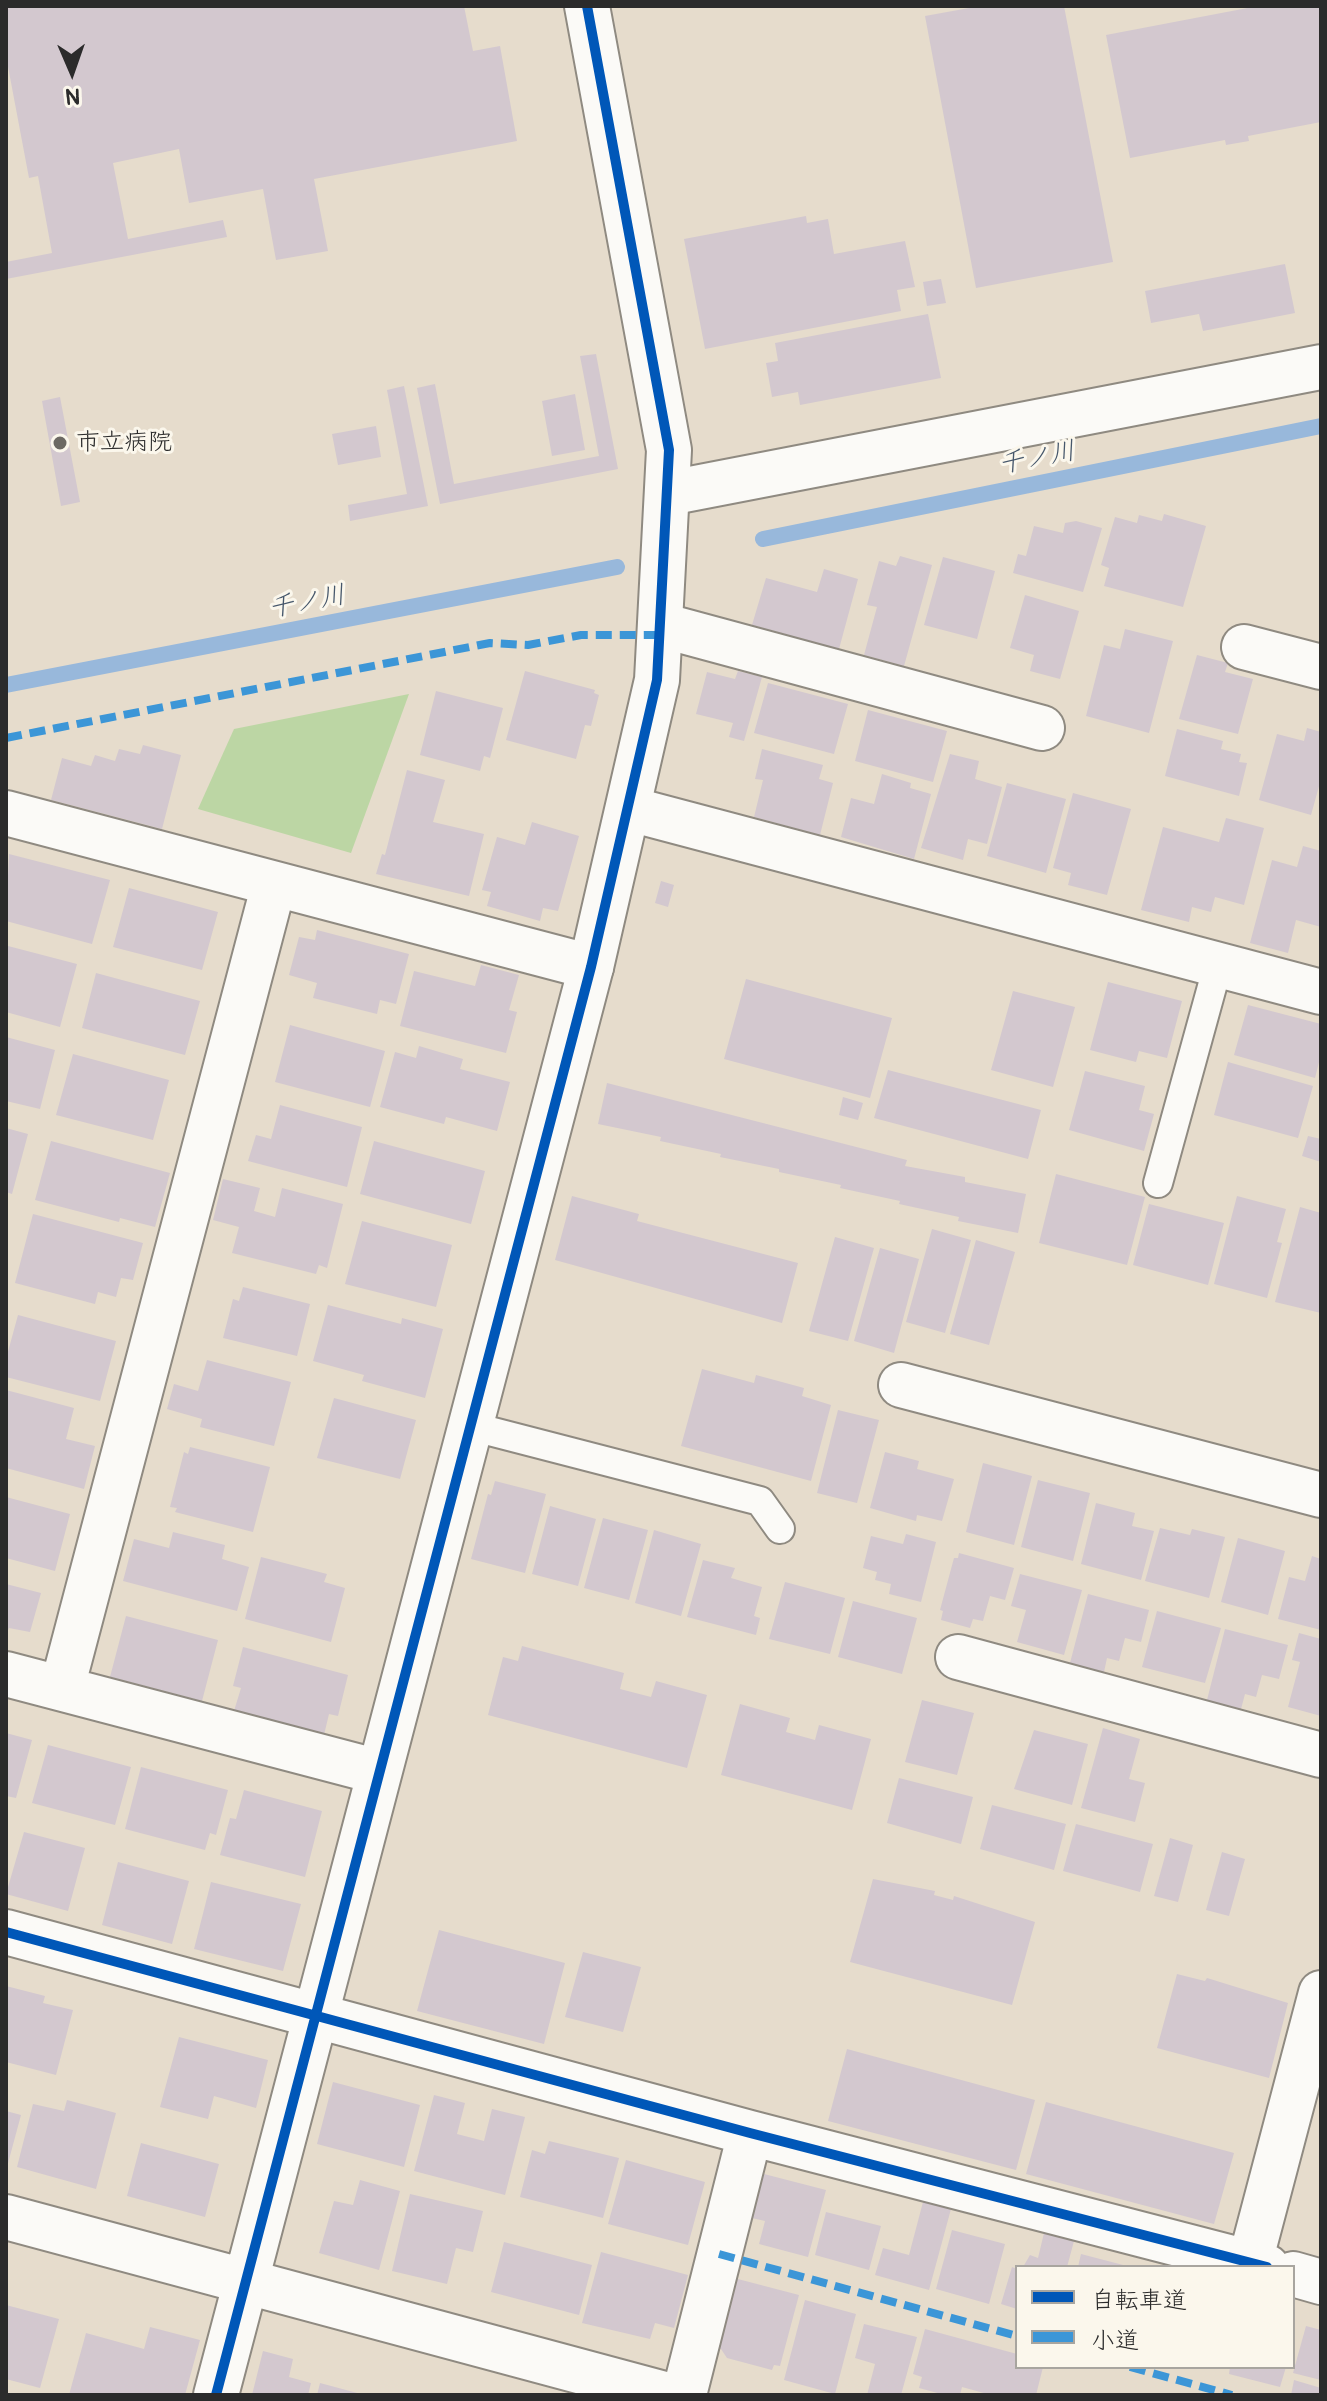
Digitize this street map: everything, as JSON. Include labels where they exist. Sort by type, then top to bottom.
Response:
[{"type":"street","points":[[216,2395],[591,967],[630,809],[657,680],[669,450],[587,6]]},
{"type":"street","points":[[669,493],[1321,367]]},
{"type":"street","points":[[661,625],[1042,728]]},
{"type":"street","points":[[1244,647],[1321,667]]},
{"type":"street","points":[[630,809],[1321,992]]},
{"type":"street","points":[[6,813],[591,967]]},
{"type":"street","points":[[62,1688],[274,884]]},
{"type":"street","points":[[901,1385],[1321,1495]]},
{"type":"street","points":[[958,1657],[1321,1755]]},
{"type":"street","points":[[6,1674],[379,1772]]},
{"type":"street","points":[[6,1932],[750,2133],[1258,2265],[1321,1993]]},
{"type":"street","points":[[684,2395],[750,2133]]},
{"type":"street","points":[[6,2217],[668,2395]]},
{"type":"street","points":[[1295,2275],[1321,2282]]},
{"type":"lane","points":[[1158,1183],[1218,965]]},
{"type":"lane","points":[[470,1426],[760,1501],[780,1529]]},
{"type":"green space","points":[[409,694],[351,853],[198,809],[234,729]]},
{"type":"building","points":[[6,6],[464,6],[473,51],[500,46],[517,141],[314,179],[328,251],[276,260],[263,189],[189,203],[179,149],[113,163],[128,239],[223,220],[227,237],[6,279],[6,262],[52,253],[38,176],[29,178],[6,56]]},
{"type":"building","points":[[980,6],[1064,6],[1113,262],[976,288],[925,16]]},
{"type":"building","points":[[1258,6],[1321,6],[1321,122],[1248,136],[1249,141],[1226,145],[1225,140],[1130,158],[1106,35]]},
{"type":"building","points":[[806,216],[807,223],[828,219],[834,254],[905,241],[915,287],[897,290],[901,311],[705,349],[684,239]]},
{"type":"building","points":[[1285,264],[1295,313],[1203,331],[1199,314],[1151,323],[1145,291]]},
{"type":"building","points":[[941,279],[946,303],[927,306],[923,282]]},
{"type":"building","points":[[928,314],[941,378],[800,405],[798,392],[772,397],[766,363],[778,361],[775,343]]},
{"type":"building","points":[[596,354],[618,469],[440,504],[417,388],[435,384],[454,484],[599,456],[580,356]]},
{"type":"building","points":[[404,386],[428,506],[350,521],[348,505],[407,494],[387,390]]},
{"type":"building","points":[[575,394],[585,450],[552,456],[542,401]]},
{"type":"building","points":[[60,397],[80,502],[61,506],[42,401]]},
{"type":"building","points":[[376,426],[381,457],[338,465],[332,434]]},
{"type":"building","points":[[1164,514],[1206,526],[1183,607],[1104,586],[1109,568],[1101,565],[1115,517],[1137,523],[1139,515],[1162,521]]},
{"type":"building","points":[[1076,521],[1102,528],[1083,592],[1013,573],[1018,554],[1026,556],[1034,526],[1063,533],[1065,523]]},
{"type":"building","points":[[900,556],[932,565],[904,666],[864,655],[877,607],[867,605],[879,561],[896,566]]},
{"type":"building","points":[[943,557],[995,571],[977,639],[924,625]]},
{"type":"building","points":[[824,569],[858,579],[839,649],[752,625],[766,578],[817,592]]},
{"type":"building","points":[[1025,595],[1079,611],[1060,679],[1030,671],[1034,655],[1010,648]]},
{"type":"building","points":[[1125,629],[1173,641],[1149,733],[1086,716],[1104,645],[1120,649]]},
{"type":"building","points":[[1197,655],[1228,663],[1225,672],[1253,679],[1238,734],[1179,719]]},
{"type":"building","points":[[525,671],[595,690],[594,693],[599,695],[591,726],[585,725],[576,759],[506,740]]},
{"type":"building","points":[[738,671],[762,677],[744,741],[729,737],[733,723],[696,714],[707,672],[735,679]]},
{"type":"building","points":[[768,683],[848,704],[834,754],[754,733]]},
{"type":"building","points":[[436,691],[503,708],[490,758],[484,756],[480,771],[420,755]]},
{"type":"building","points":[[868,710],[947,731],[933,782],[855,761]]},
{"type":"building","points":[[1307,728],[1321,732],[1321,779],[1311,815],[1259,800],[1277,734],[1304,741]]},
{"type":"building","points":[[1177,729],[1223,741],[1221,749],[1241,754],[1239,762],[1247,763],[1239,796],[1165,776]]},
{"type":"building","points":[[143,745],[181,755],[162,829],[51,800],[62,758],[91,766],[95,755],[115,761],[119,749],[140,754]]},
{"type":"building","points":[[762,749],[823,765],[819,779],[833,783],[820,835],[754,817],[763,780],[755,779]]},
{"type":"building","points":[[950,754],[979,761],[975,779],[1002,787],[987,844],[968,839],[963,860],[921,848]]},
{"type":"building","points":[[407,770],[445,780],[433,822],[484,834],[469,896],[376,874],[382,854],[385,855]]},
{"type":"building","points":[[882,774],[911,783],[910,788],[931,794],[914,859],[841,837],[851,798],[874,804]]},
{"type":"building","points":[[1007,783],[1066,799],[1046,873],[987,856]]},
{"type":"building","points":[[1073,793],[1131,809],[1107,895],[1068,885],[1071,873],[1053,868]]},
{"type":"building","points":[[1226,818],[1264,828],[1244,905],[1215,897],[1211,912],[1192,907],[1189,922],[1141,910],[1163,827],[1219,842]]},
{"type":"building","points":[[532,822],[579,836],[558,911],[543,908],[540,921],[487,906],[491,892],[482,890],[497,837],[525,845]]},
{"type":"building","points":[[1303,846],[1321,851],[1321,927],[1296,920],[1288,953],[1250,943],[1272,860],[1297,867]]},
{"type":"building","points":[[9,854],[110,880],[92,944],[6,921]]},
{"type":"building","points":[[661,881],[674,885],[668,907],[655,903]]},
{"type":"building","points":[[129,888],[218,912],[202,970],[113,947]]},
{"type":"building","points":[[317,930],[409,954],[396,1004],[380,1000],[377,1014],[313,998],[317,983],[289,975],[299,937],[315,940]]},
{"type":"building","points":[[8,946],[77,964],[60,1027],[6,1012]]},
{"type":"building","points":[[481,965],[519,975],[509,1010],[517,1012],[506,1053],[400,1026],[414,971],[475,986]]},
{"type":"building","points":[[96,973],[200,1001],[185,1055],[82,1028]]},
{"type":"building","points":[[746,979],[892,1018],[870,1098],[724,1059]]},
{"type":"building","points":[[1108,982],[1182,1001],[1167,1058],[1139,1051],[1136,1062],[1090,1050]]},
{"type":"building","points":[[1013,991],[1075,1007],[1053,1087],[991,1070]]},
{"type":"building","points":[[1248,1005],[1321,1024],[1321,1054],[1315,1078],[1234,1055]]},
{"type":"building","points":[[290,1025],[385,1051],[370,1107],[275,1082]]},
{"type":"building","points":[[6,1037],[55,1050],[40,1109],[6,1101]]},
{"type":"building","points":[[419,1046],[463,1059],[460,1069],[510,1082],[497,1131],[446,1117],[444,1124],[380,1107],[395,1052],[416,1058]]},
{"type":"building","points":[[73,1054],[169,1080],[153,1140],[56,1115]]},
{"type":"building","points":[[1228,1062],[1313,1086],[1298,1138],[1214,1115]]},
{"type":"building","points":[[888,1070],[1041,1110],[1028,1159],[874,1118]]},
{"type":"building","points":[[1085,1071],[1145,1086],[1139,1110],[1154,1114],[1144,1151],[1069,1130]]},
{"type":"building","points":[[607,1083],[907,1160],[905,1166],[965,1177],[965,1182],[1026,1194],[1018,1233],[958,1221],[959,1217],[840,1188],[841,1185],[660,1141],[661,1137],[598,1124]]},
{"type":"building","points":[[843,1097],[863,1103],[858,1120],[839,1115]]},
{"type":"building","points":[[280,1105],[362,1127],[347,1187],[248,1161],[256,1135],[271,1139]]},
{"type":"building","points":[[6,1128],[28,1134],[12,1194],[6,1192]]},
{"type":"building","points":[[1308,1136],[1321,1139],[1321,1162],[1302,1156]]},
{"type":"building","points":[[51,1141],[170,1173],[155,1227],[120,1218],[119,1222],[35,1200]]},
{"type":"building","points":[[374,1141],[485,1171],[471,1224],[360,1194]]},
{"type":"building","points":[[1056,1174],[1145,1197],[1127,1265],[1039,1243]]},
{"type":"building","points":[[223,1179],[260,1188],[254,1211],[275,1217],[282,1188],[343,1204],[327,1268],[319,1265],[316,1274],[232,1253],[239,1227],[213,1220]]},
{"type":"building","points":[[572,1196],[639,1214],[637,1221],[798,1263],[782,1323],[555,1260]]},
{"type":"building","points":[[1237,1196],[1286,1209],[1277,1242],[1282,1243],[1267,1298],[1214,1284]]},
{"type":"building","points":[[1149,1204],[1224,1223],[1208,1285],[1133,1265]]},
{"type":"building","points":[[1300,1207],[1321,1213],[1321,1313],[1275,1302]]},
{"type":"building","points":[[33,1214],[143,1243],[133,1280],[121,1278],[116,1297],[98,1292],[95,1304],[15,1283]]},
{"type":"building","points":[[362,1221],[452,1245],[436,1307],[345,1284]]},
{"type":"building","points":[[932,1229],[971,1240],[945,1333],[906,1322]]},
{"type":"building","points":[[835,1237],[874,1248],[848,1341],[809,1331]]},
{"type":"building","points":[[976,1240],[1015,1252],[989,1345],[950,1334]]},
{"type":"building","points":[[880,1248],[919,1259],[894,1353],[854,1341]]},
{"type":"building","points":[[243,1287],[310,1304],[297,1356],[223,1338],[233,1299],[239,1301]]},
{"type":"building","points":[[328,1305],[401,1324],[402,1318],[443,1329],[425,1398],[362,1381],[364,1375],[313,1361]]},
{"type":"building","points":[[18,1315],[116,1341],[100,1401],[6,1377],[6,1359]]},
{"type":"building","points":[[207,1360],[291,1382],[274,1446],[200,1427],[202,1419],[167,1409],[174,1384],[198,1391]]},
{"type":"building","points":[[702,1369],[754,1383],[756,1375],[804,1388],[802,1396],[831,1405],[811,1481],[681,1446]]},
{"type":"building","points":[[6,1390],[74,1408],[66,1439],[95,1446],[84,1489],[6,1468]]},
{"type":"building","points":[[334,1398],[416,1420],[400,1479],[317,1458]]},
{"type":"building","points":[[838,1410],[879,1420],[857,1503],[817,1493]]},
{"type":"building","points":[[190,1447],[270,1467],[253,1532],[175,1512],[177,1508],[170,1507],[184,1452],[188,1454]]},
{"type":"building","points":[[885,1452],[919,1461],[917,1469],[954,1479],[942,1521],[917,1515],[916,1521],[870,1508]]},
{"type":"building","points":[[983,1463],[1032,1476],[1014,1545],[966,1532]]},
{"type":"building","points":[[1038,1480],[1090,1493],[1073,1561],[1021,1547]]},
{"type":"building","points":[[495,1481],[546,1494],[525,1573],[471,1559],[488,1494],[491,1495]]},
{"type":"building","points":[[6,1497],[70,1514],[55,1571],[6,1558]]},
{"type":"building","points":[[1096,1503],[1135,1513],[1132,1526],[1154,1531],[1141,1580],[1081,1564]]},
{"type":"building","points":[[550,1506],[596,1519],[578,1586],[532,1574]]},
{"type":"building","points":[[603,1518],[648,1530],[629,1600],[584,1588]]},
{"type":"building","points":[[1160,1528],[1190,1535],[1192,1529],[1225,1537],[1209,1598],[1145,1581]]},
{"type":"building","points":[[654,1530],[701,1544],[681,1616],[635,1603]]},
{"type":"building","points":[[173,1532],[225,1545],[222,1559],[249,1567],[237,1611],[123,1581],[134,1539],[169,1548]]},
{"type":"building","points":[[906,1534],[936,1542],[921,1602],[889,1594],[891,1584],[875,1580],[877,1572],[863,1568],[871,1536],[903,1544]]},
{"type":"building","points":[[1238,1538],[1285,1551],[1268,1615],[1221,1602]]},
{"type":"building","points":[[959,1553],[1014,1568],[1005,1600],[990,1596],[983,1621],[973,1619],[970,1628],[941,1620],[943,1611],[940,1610],[954,1558],[958,1558]]},
{"type":"building","points":[[1312,1556],[1321,1559],[1321,1630],[1278,1619],[1289,1577],[1305,1581]]},
{"type":"building","points":[[261,1557],[327,1574],[324,1582],[345,1588],[331,1642],[245,1619]]},
{"type":"building","points":[[703,1560],[735,1568],[731,1578],[762,1587],[754,1616],[760,1618],[756,1635],[687,1617]]},
{"type":"building","points":[[1020,1574],[1082,1590],[1064,1655],[1017,1642],[1026,1610],[1011,1606]]},
{"type":"building","points":[[785,1582],[845,1598],[830,1654],[769,1639]]},
{"type":"building","points":[[6,1584],[41,1593],[30,1632],[9,1628],[6,1635]]},
{"type":"building","points":[[1088,1594],[1149,1610],[1141,1642],[1125,1638],[1119,1661],[1107,1658],[1104,1672],[1070,1663]]},
{"type":"building","points":[[853,1601],[917,1618],[902,1674],[838,1657]]},
{"type":"building","points":[[1157,1611],[1221,1628],[1205,1683],[1142,1667]]},
{"type":"building","points":[[126,1616],[218,1640],[202,1701],[110,1677]]},
{"type":"building","points":[[1225,1629],[1288,1645],[1279,1679],[1262,1675],[1256,1697],[1245,1694],[1241,1709],[1207,1700]]},
{"type":"building","points":[[1299,1633],[1321,1639],[1321,1716],[1288,1707],[1300,1662],[1292,1660]]},
{"type":"building","points":[[522,1646],[624,1673],[620,1689],[651,1697],[656,1681],[707,1695],[687,1768],[488,1715],[503,1657],[518,1661]]},
{"type":"building","points":[[243,1647],[348,1675],[338,1716],[329,1714],[324,1735],[234,1711],[241,1688],[233,1686]]},
{"type":"building","points":[[922,1700],[974,1713],[957,1775],[905,1762]]},
{"type":"building","points":[[740,1704],[790,1718],[786,1732],[815,1740],[819,1725],[871,1739],[852,1810],[721,1775]]},
{"type":"building","points":[[1103,1728],[1140,1739],[1129,1779],[1145,1783],[1135,1822],[1081,1808]]},
{"type":"building","points":[[1034,1730],[1088,1744],[1072,1805],[1014,1789]]},
{"type":"building","points":[[6,1733],[32,1740],[16,1798],[6,1796]]},
{"type":"building","points":[[48,1745],[131,1767],[115,1825],[32,1803]]},
{"type":"building","points":[[141,1767],[228,1790],[216,1835],[210,1833],[205,1850],[125,1829]]},
{"type":"building","points":[[899,1778],[973,1797],[961,1844],[887,1823]]},
{"type":"building","points":[[244,1790],[322,1811],[305,1877],[220,1855],[230,1818],[236,1819]]},
{"type":"building","points":[[992,1805],[1066,1824],[1054,1870],[980,1849]]},
{"type":"building","points":[[1076,1824],[1153,1844],[1140,1892],[1063,1871]]},
{"type":"building","points":[[24,1832],[85,1848],[68,1911],[6,1894]]},
{"type":"building","points":[[1170,1838],[1193,1845],[1178,1902],[1154,1896]]},
{"type":"building","points":[[1222,1852],[1245,1859],[1229,1916],[1206,1910]]},
{"type":"building","points":[[118,1862],[189,1881],[172,1944],[102,1925]]},
{"type":"building","points":[[873,1879],[935,1891],[934,1895],[953,1900],[954,1896],[1035,1922],[1012,2005],[850,1962]]},
{"type":"building","points":[[211,1882],[301,1904],[283,1971],[194,1949]]},
{"type":"building","points":[[439,1930],[565,1963],[544,2044],[417,2011]]},
{"type":"building","points":[[583,1952],[641,1967],[623,2032],[565,2017]]},
{"type":"building","points":[[1177,1974],[1205,1981],[1207,1978],[1288,2003],[1269,2078],[1157,2048]]},
{"type":"building","points":[[6,1986],[45,1996],[43,2003],[73,2010],[56,2075],[6,2062]]},
{"type":"building","points":[[179,2037],[268,2060],[256,2108],[214,2096],[208,2119],[160,2107]]},
{"type":"building","points":[[847,2049],[1035,2100],[1016,2170],[828,2121]]},
{"type":"building","points":[[333,2082],[420,2105],[404,2167],[317,2144]]},
{"type":"building","points":[[434,2095],[465,2103],[457,2134],[484,2141],[492,2109],[525,2117],[505,2195],[414,2171]]},
{"type":"building","points":[[67,2100],[116,2113],[96,2189],[17,2167],[33,2104],[64,2111]]},
{"type":"building","points":[[1046,2102],[1234,2153],[1214,2224],[1026,2174]]},
{"type":"building","points":[[6,2111],[21,2115],[7,2167],[6,2166]]},
{"type":"building","points":[[549,2141],[619,2158],[603,2218],[520,2197],[532,2150],[545,2154]]},
{"type":"building","points":[[141,2143],[219,2164],[205,2217],[127,2196]]},
{"type":"building","points":[[626,2160],[705,2182],[688,2245],[608,2224]]},
{"type":"building","points":[[764,2174],[826,2190],[808,2257],[759,2244],[765,2221],[752,2218]]},
{"type":"building","points":[[360,2180],[400,2191],[379,2270],[319,2253],[334,2201],[353,2205]]},
{"type":"building","points":[[410,2194],[483,2211],[473,2252],[456,2248],[447,2284],[392,2271]]},
{"type":"building","points":[[923,2202],[951,2209],[929,2290],[875,2275],[883,2248],[909,2255]]},
{"type":"building","points":[[826,2212],[881,2226],[869,2270],[815,2255]]},
{"type":"building","points":[[952,2230],[1005,2244],[989,2304],[936,2289]]},
{"type":"building","points":[[1044,2233],[1074,2241],[1068,2265],[1024,2265],[1030,2255],[1038,2258]]},
{"type":"building","points":[[504,2242],[592,2265],[579,2315],[491,2292]]},
{"type":"building","points":[[601,2252],[688,2275],[674,2328],[655,2323],[650,2339],[582,2323]]},
{"type":"building","points":[[1081,2254],[1123,2265],[1078,2265]]},
{"type":"building","points":[[1012,2267],[1015,2268],[1015,2308],[1001,2304]]},
{"type":"building","points":[[734,2278],[799,2295],[780,2366],[774,2365],[772,2370],[727,2358],[721,2349],[714,2347]]},
{"type":"building","points":[[805,2300],[856,2314],[835,2394],[784,2380]]},
{"type":"building","points":[[6,2305],[59,2319],[40,2388],[6,2379]]},
{"type":"building","points":[[864,2324],[917,2337],[901,2395],[867,2395],[875,2364],[855,2358]]},
{"type":"building","points":[[1306,2326],[1321,2330],[1321,2380],[1293,2373]]},
{"type":"building","points":[[150,2327],[200,2340],[185,2395],[69,2395],[86,2333],[144,2349]]},
{"type":"building","points":[[925,2329],[1015,2353],[1015,2369],[1042,2369],[1036,2395],[991,2395],[962,2387],[960,2395],[945,2395],[919,2388],[922,2377],[913,2374]]},
{"type":"building","points":[[263,2351],[293,2359],[289,2377],[311,2383],[308,2395],[252,2395]]},
{"type":"building","points":[[1230,2369],[1285,2369],[1280,2387],[1229,2374]]},
{"type":"building","points":[[1294,2380],[1321,2388],[1321,2395],[1291,2395]]},
{"type":"building","points":[[320,2383],[361,2394],[361,2395],[317,2395]]},
{"type":"waterway","name":"千ノ川","points":[[763,539],[1321,426]]},
{"type":"waterway","name":"千ノ川","points":[[6,685],[617,567]]},
{"type":"marked path","points":[[6,738],[490,643],[528,645],[581,635],[660,635]]},
{"type":"marked path","points":[[719,2254],[1015,2335]]},
{"type":"marked path","points":[[1137,2369],[1232,2395]]},
{"type":"cycle path","points":[[216,2395],[591,967],[657,680],[669,450],[587,6]]},
{"type":"cycle path","points":[[6,1932],[750,2133],[1259,2265]]},
{"type":"place","name":"市立病院","points":[[60,443]]}]
